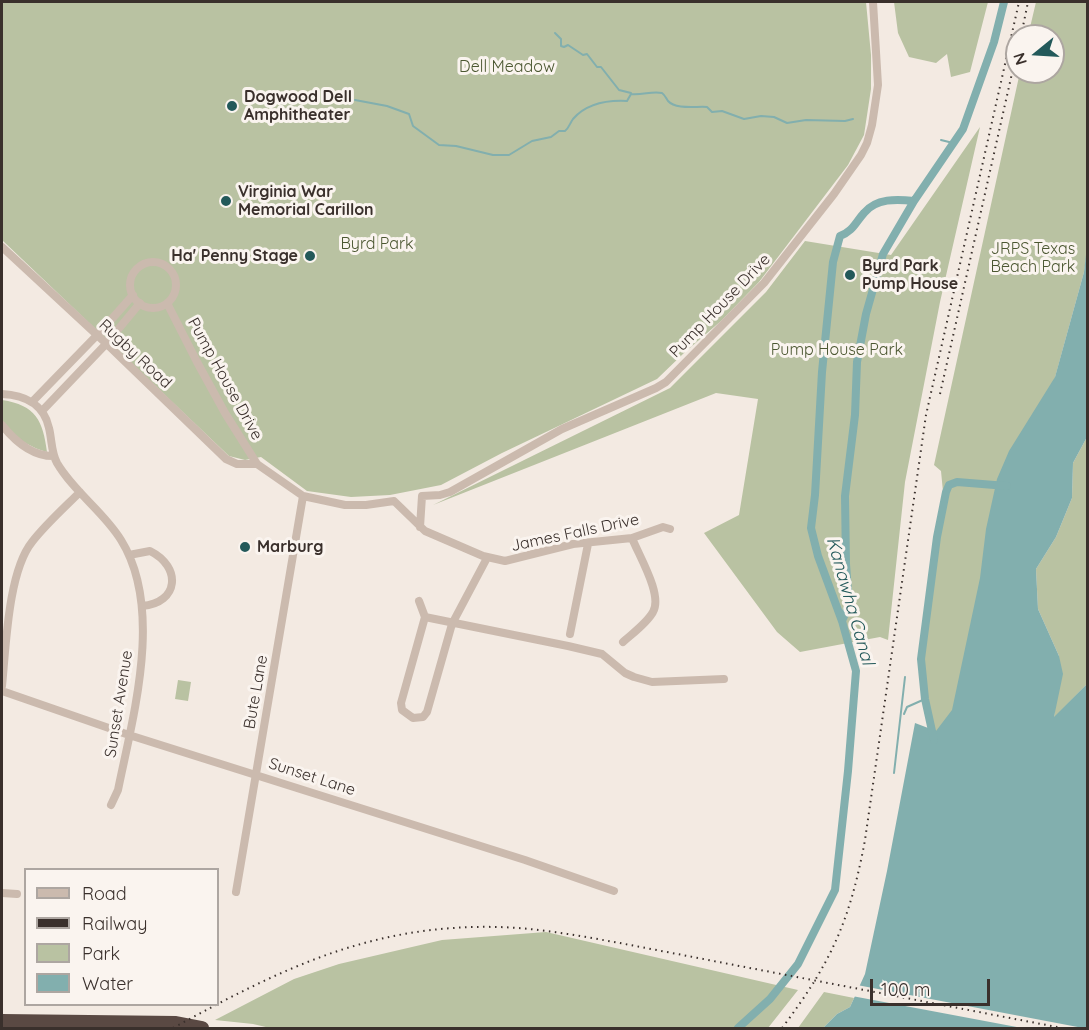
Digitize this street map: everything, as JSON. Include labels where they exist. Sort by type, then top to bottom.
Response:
[{"type":"highway","points":[[2,1020],[176,1023],[202,1029]]},
{"type":"street","name":"Pump House Drive","points":[[420,527],[422,496],[450,492],[562,429],[666,382],[765,283],[834,194],[867,143],[878,85],[873,2]]},
{"type":"street","name":"Rugby Road","points":[[2,246],[226,459],[237,464],[257,464]]},
{"type":"street","points":[[147,262],[161,262],[172,271],[176,284],[172,298],[167,303],[152,308],[140,303],[133,295],[130,283],[135,270],[147,262]]},
{"type":"street","points":[[32,402],[133,295]]},
{"type":"street","points":[[2,394],[23,397],[42,411],[106,344],[140,303]]},
{"type":"street","name":"Pump House Drive","points":[[167,303],[225,414],[257,464],[303,496],[345,505],[394,501]]},
{"type":"street","name":"Sunset Avenue","points":[[42,411],[49,428],[53,456],[66,476],[111,526],[129,555],[140,588],[142,659],[118,790],[111,805]]},
{"type":"street","points":[[2,425],[25,447],[46,456],[53,456]]},
{"type":"street","points":[[2,686],[13,592],[21,560],[31,543],[80,492]]},
{"type":"street","name":"Bute Lane","points":[[236,892],[303,496]]},
{"type":"street","name":"James Falls Drive","points":[[394,501],[420,527],[488,558],[505,561],[559,548],[632,538],[656,529],[670,529]]},
{"type":"street","points":[[623,642],[652,615],[656,600],[632,538]]},
{"type":"street","points":[[570,634],[588,544]]},
{"type":"street","points":[[129,555],[150,551],[166,560],[173,578],[171,589],[159,602],[142,606]]},
{"type":"street","points":[[419,601],[425,617],[401,703],[402,710],[412,718],[423,717],[427,712],[452,624],[488,558]]},
{"type":"street","points":[[425,617],[602,654],[625,673],[641,680],[652,682],[724,679]]},
{"type":"street","name":"Sunset Lane","points":[[2,691],[129,735],[255,773],[614,891]]},
{"type":"street","points":[[2,893],[17,894]]},
{"type":"green space","name":"Byrd Park","points":[[2,2],[866,2],[871,55],[871,89],[864,135],[848,165],[759,282],[721,321],[657,379],[502,453],[441,485],[390,495],[351,497],[307,491],[261,457],[245,460],[229,456],[2,240]]},
{"type":"green space","points":[[894,2],[988,2],[970,72],[951,77],[947,54],[936,63],[909,57],[898,33]]},
{"type":"green space","name":"JRPS Texas Beach Park","points":[[1036,2],[1087,2],[1088,246],[1084,272],[1054,381],[963,693],[934,748],[922,688],[921,656],[944,502],[941,471],[934,465],[1017,84],[1065,84],[1065,24],[1031,24]]},
{"type":"green space","name":"Pump House Park","points":[[980,127],[940,302],[905,482],[888,640],[880,637],[800,652],[777,632],[704,533],[739,515],[758,399],[716,393],[433,505],[670,388],[766,292],[805,241],[891,255]]},
{"type":"green space","points":[[2,400],[23,406],[36,416],[43,432],[47,452],[35,448],[8,430],[1,417]]},
{"type":"green space","points":[[1087,437],[1087,684],[1054,718],[1059,656],[1038,609],[1036,569],[1056,537],[1072,498],[1073,463]]},
{"type":"green space","points":[[178,680],[191,682],[188,701],[175,699]]},
{"type":"green space","points":[[546,932],[798,990],[768,1028],[270,1028],[215,1020],[294,979],[339,964],[442,940]]},
{"type":"green space","points":[[824,992],[854,998],[850,1007],[837,1014],[823,1028],[798,1028]]},
{"type":"water","points":[[1087,246],[1087,437],[1073,463],[1072,498],[1056,537],[1036,569],[1038,609],[1059,656],[1063,674],[1054,717],[1087,684],[1087,1028],[823,1028],[837,1014],[850,1007],[865,974],[915,723],[936,731],[952,710],[980,578],[986,529],[997,479],[1009,451],[1055,377],[1084,272]]},
{"type":"pier","points":[[857,985],[1083,1028],[1022,1028],[852,996]]},
{"type":"waterway","name":"Kanawha Canal","points":[[738,1028],[770,999],[798,964],[835,890],[856,671],[811,528],[822,372],[833,262],[840,236],[851,229],[869,208],[887,201],[914,201],[963,129],[994,42],[1004,2]]},
{"type":"waterway","points":[[555,33],[561,39],[561,46],[568,45],[583,55],[587,54],[597,67],[601,67],[619,90],[631,93]]},
{"type":"waterway","points":[[355,100],[387,106],[409,114],[413,126],[439,145],[456,146],[493,155],[509,155],[532,141],[565,131],[573,119],[585,109],[605,102],[627,101],[631,94],[662,93],[676,106],[707,107],[712,112],[722,111],[744,119],[761,116],[774,117],[787,123],[806,120],[845,121],[853,119]]},
{"type":"waterway","points":[[941,140],[953,143]]},
{"type":"waterway","points":[[842,621],[849,605],[845,496],[855,415],[857,362],[866,314],[883,254],[914,201]]},
{"type":"waterway","points":[[934,740],[925,699],[921,659],[937,537],[946,492],[949,485],[957,482],[1007,486]]},
{"type":"waterway","points":[[894,773],[905,677]]},
{"type":"waterway","points":[[904,714],[907,707],[925,699]]},
{"type":"railway","points":[[782,1028],[814,983],[826,961],[845,918],[859,869],[926,415],[1019,2]]},
{"type":"railway","points":[[1023,24],[1028,2]]},
{"type":"railway","points":[[940,394],[1010,84]]},
{"type":"railway","points":[[219,1004],[290,969],[368,942],[409,933],[452,928],[498,927],[575,935],[620,943],[1062,1028]]},
{"type":"railway","points":[[173,1028],[215,1006]]},
{"type":"place","name":"Dogwood Dell Amphitheater","points":[[232,106]]},
{"type":"place","name":"Virginia War Memorial Carillon","points":[[226,201]]},
{"type":"place","name":"Ha' Penny Stage","points":[[310,256]]},
{"type":"place","name":"Byrd Park Pump House","points":[[850,275]]},
{"type":"place","name":"Marburg","points":[[245,547]]},
{"type":"park label","name":"Dell Meadow","points":[[507,67]]}]
